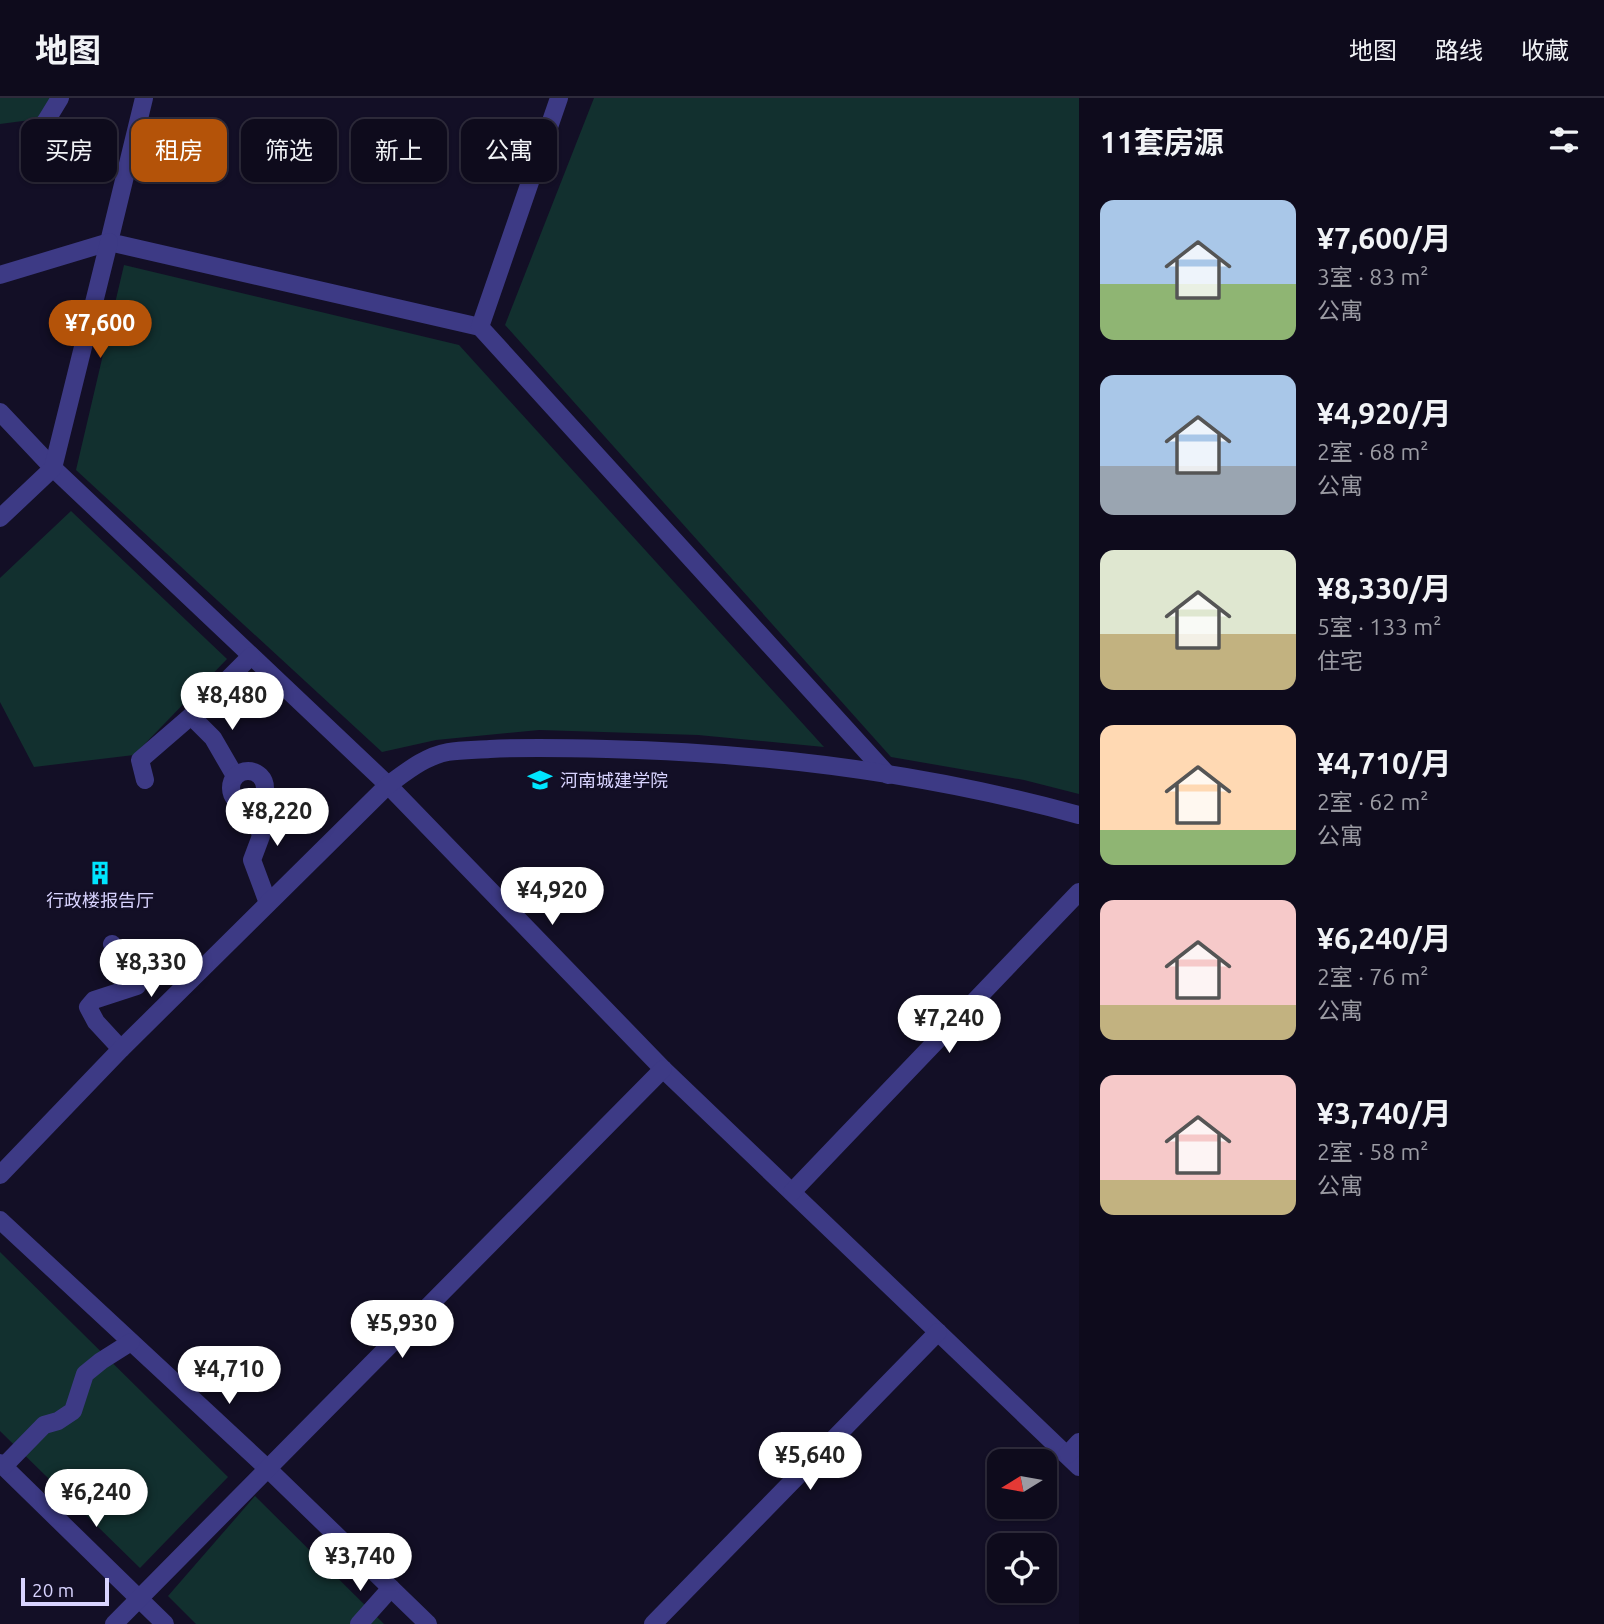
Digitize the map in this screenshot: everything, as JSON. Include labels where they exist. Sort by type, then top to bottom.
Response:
[{"type":"street","points":[[47,119],[60,98]]},
{"type":"street","points":[[0,519],[53,468],[145,98]]},
{"type":"street","points":[[480,327],[559,98]]},
{"type":"street","points":[[0,275],[109,242],[480,327],[888,775]]},
{"type":"street","points":[[0,412],[53,468],[388,785],[663,1069],[938,1332],[1075,1455]]},
{"type":"street","points":[[145,780],[140,760],[191,716],[251,656]]},
{"type":"street","points":[[191,716],[213,738],[235,776]]},
{"type":"street","points":[[0,1175],[121,1049],[388,785],[419,763],[446,752],[538,747],[657,750],[788,760],[1025,800],[1079,815]]},
{"type":"street","points":[[251,771],[260,777],[264,788],[257,802],[241,804],[233,796],[231,786],[235,776],[251,771]]},
{"type":"street","points":[[252,804],[261,836],[252,860],[268,903]]},
{"type":"street","points":[[792,1192],[1079,892]]},
{"type":"street","points":[[112,944],[122,975],[160,1010]]},
{"type":"street","points":[[121,1049],[96,1022],[88,1007],[94,1000],[137,986]]},
{"type":"street","points":[[114,1624],[663,1069]]},
{"type":"street","points":[[0,1220],[267,1468],[428,1624]]},
{"type":"street","points":[[653,1624],[938,1332]]},
{"type":"street","points":[[131,1342],[85,1374],[72,1411],[58,1421],[44,1425],[2,1464],[165,1624]]},
{"type":"street","points":[[359,1624],[391,1588]]},
{"type":"green space","points":[[0,98],[52,98],[38,119],[21,119],[21,121],[0,124]]},
{"type":"green space","points":[[594,98],[1079,98],[1079,794],[1024,780],[891,757],[505,325]]},
{"type":"green space","points":[[124,265],[459,345],[824,747],[698,735],[539,730],[436,740],[382,752],[76,470]]},
{"type":"green space","points":[[71,511],[227,659],[134,755],[34,767],[0,702],[0,578]]},
{"type":"green space","points":[[0,1252],[228,1477],[140,1568],[0,1431]]},
{"type":"green space","points":[[255,1496],[384,1624],[196,1624],[168,1596]]},
{"type":"place","name":"河南城建学院","points":[[540,780]]},
{"type":"place","name":"行政楼报告厅","points":[[100,873]]}]
